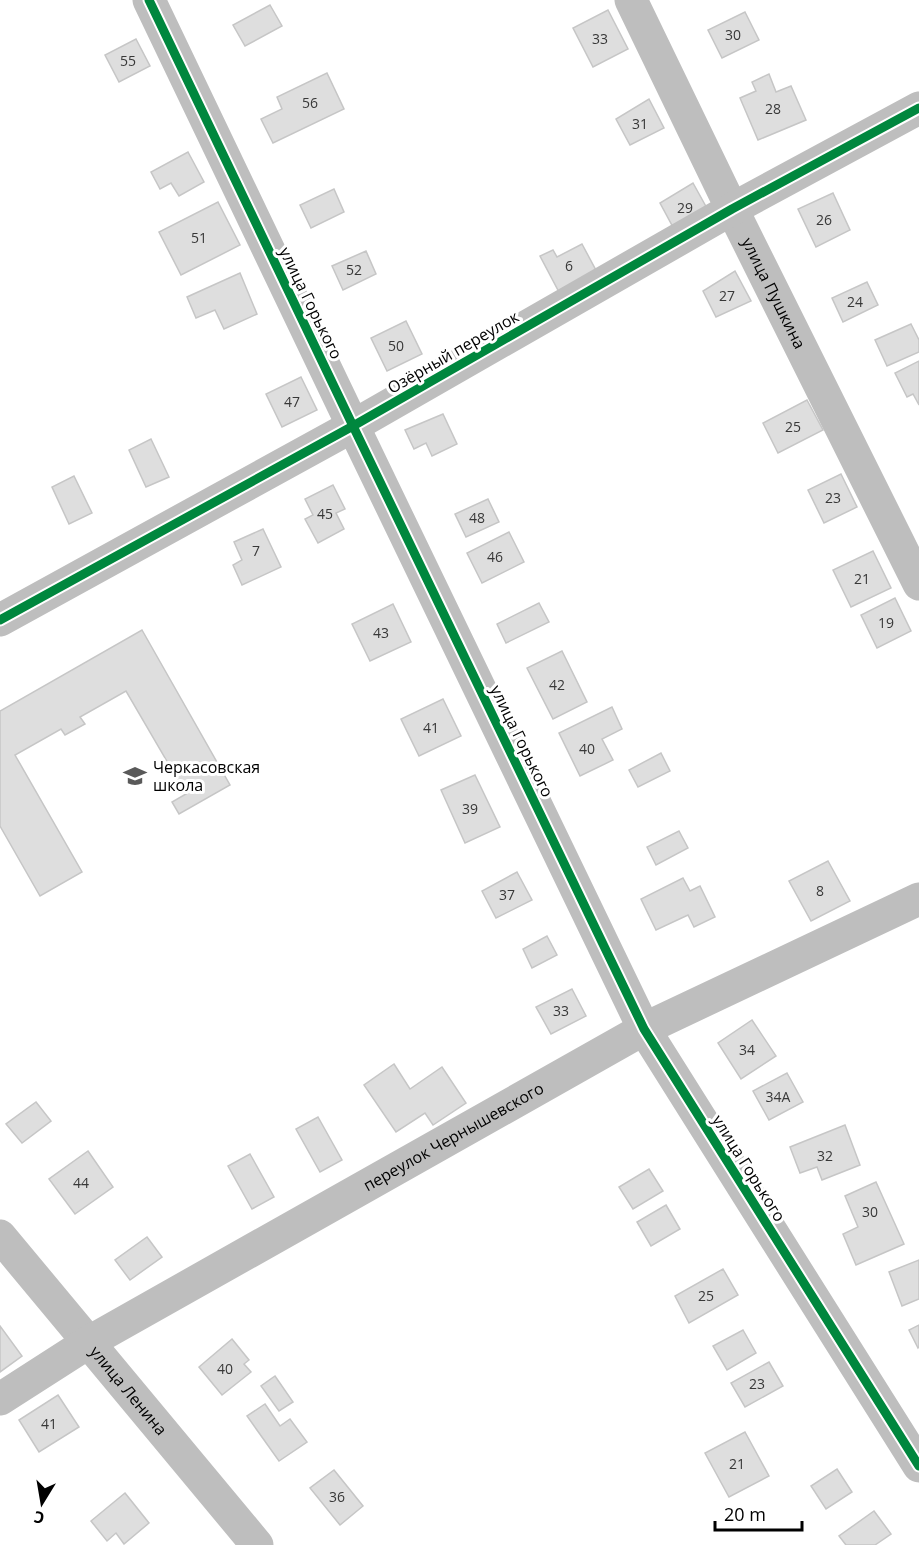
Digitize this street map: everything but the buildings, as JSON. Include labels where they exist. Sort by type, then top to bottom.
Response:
[{"type":"street","name":"улица Горького","points":[[149,0],[644,1029],[919,1466]]},
{"type":"street","name":"улица Пушкина","points":[[631,0],[732,209],[919,584]]},
{"type":"street","name":"Озёрный переулок","points":[[0,620],[353,426],[732,209],[919,108]]},
{"type":"street","name":"переулок Чернышевского","points":[[0,1400],[89,1342],[644,1029],[919,899]]},
{"type":"street","name":"улица Ленина","points":[[0,1236],[257,1545]]},
{"type":"cycle path","points":[[149,0],[644,1029],[919,1466]]},
{"type":"cycle path","points":[[0,620],[353,426],[732,209],[919,108]]},
{"type":"place","name":"Черкасовская школа","points":[[135,776]]}]
